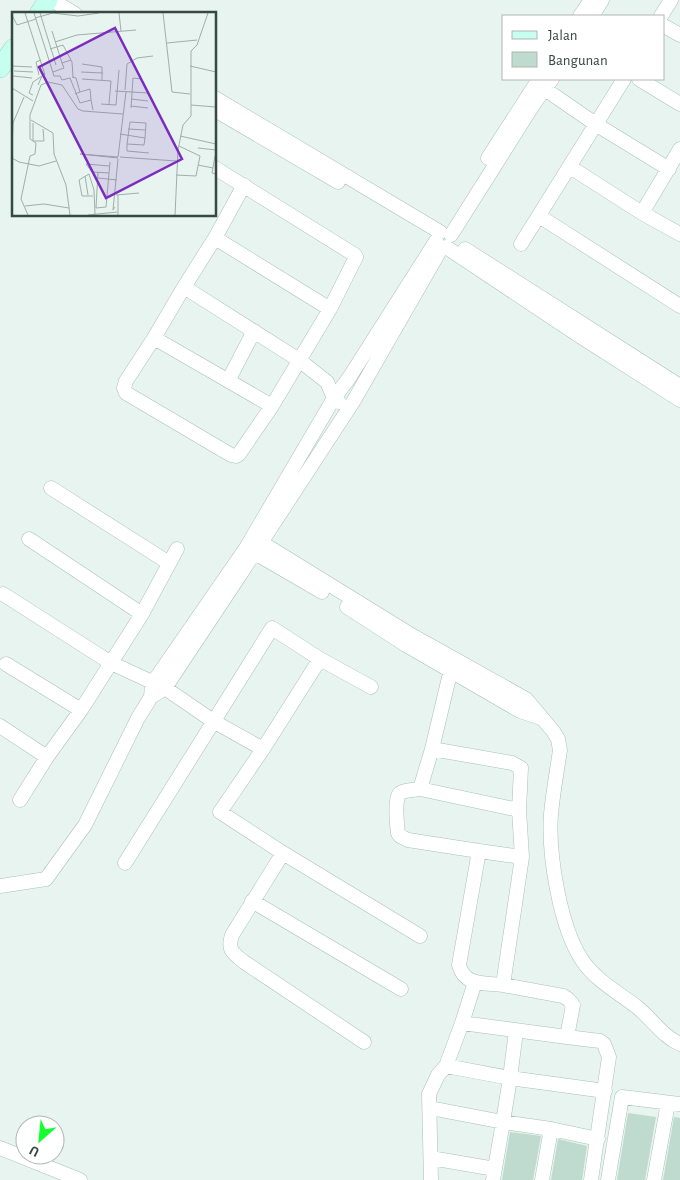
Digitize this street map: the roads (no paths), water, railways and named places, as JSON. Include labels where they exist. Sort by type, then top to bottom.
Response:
[{"type":"main road","points":[[0,68],[12,51]]},
{"type":"street","points":[[581,15],[591,0]]},
{"type":"street","points":[[593,15],[602,0]]},
{"type":"street","points":[[662,15],[671,0]]},
{"type":"street","points":[[46,7],[66,12]]},
{"type":"street","points":[[665,27],[680,35]]},
{"type":"street","points":[[520,244],[623,80]]},
{"type":"street","points":[[641,80],[680,104]]},
{"type":"street","points":[[0,886],[46,879],[85,825],[138,718],[348,408],[355,382],[443,239],[517,111],[543,82],[596,125],[669,169]]},
{"type":"street","points":[[216,99],[680,386]]},
{"type":"street","points":[[216,111],[443,239],[578,335],[680,400]]},
{"type":"street","points":[[642,212],[680,149]]},
{"type":"street","points":[[570,167],[680,234]]},
{"type":"street","points":[[216,169],[244,185],[355,255],[356,257],[330,309],[300,360],[240,454],[236,456],[231,455],[126,393],[124,388],[126,381],[215,238],[244,185]]},
{"type":"street","points":[[539,216],[680,306]]},
{"type":"street","points":[[215,238],[330,309]]},
{"type":"street","points":[[184,286],[300,360],[327,382],[334,398],[348,408]]},
{"type":"street","points":[[228,381],[254,331]]},
{"type":"street","points":[[154,338],[272,406]]},
{"type":"street","points":[[327,382],[355,382]]},
{"type":"street","points":[[254,545],[334,398],[355,382]]},
{"type":"street","points":[[52,488],[169,563]]},
{"type":"street","points":[[29,539],[142,614]]},
{"type":"street","points":[[254,545],[406,645],[520,710],[541,718]]},
{"type":"street","points":[[254,545],[526,699],[554,731],[560,750],[551,814],[552,848],[559,894],[572,939],[583,961],[598,978],[640,1009],[663,1033],[680,1044]]},
{"type":"street","points":[[20,800],[47,758],[82,710],[142,614],[177,549]]},
{"type":"street","points":[[3,594],[111,663],[263,749]]},
{"type":"street","points":[[125,864],[272,628],[320,659],[370,687]]},
{"type":"street","points":[[320,659],[263,749],[220,812],[283,854],[420,936]]},
{"type":"street","points":[[6,664],[82,710]]},
{"type":"street","points":[[420,789],[432,749],[451,669]]},
{"type":"street","points":[[0,726],[47,758]]},
{"type":"street","points":[[432,749],[512,762],[521,768],[518,810],[522,857],[503,985]]},
{"type":"street","points":[[518,810],[420,789],[401,792],[398,795],[397,801],[398,833],[408,840],[522,857]]},
{"type":"street","points":[[479,850],[459,965],[461,973],[466,978],[475,982],[557,994],[568,999],[573,1005],[567,1038]]},
{"type":"street","points":[[283,854],[232,935],[229,942],[230,948],[234,954],[280,987],[364,1042]]},
{"type":"street","points":[[252,901],[401,989]]},
{"type":"street","points":[[432,1180],[431,1090],[438,1075],[446,1066],[475,982]]},
{"type":"street","points":[[462,1023],[600,1041],[604,1044],[609,1057],[591,1180]]},
{"type":"street","points":[[431,1158],[494,1175],[516,1031]]},
{"type":"street","points":[[446,1066],[510,1078],[605,1091]]},
{"type":"street","points":[[608,1180],[622,1097],[674,1103],[654,1180]]},
{"type":"street","points":[[430,1108],[503,1122],[550,1128],[598,1139]]},
{"type":"street","points":[[542,1180],[550,1128]]},
{"type":"street","points":[[0,1148],[80,1180]]}]
